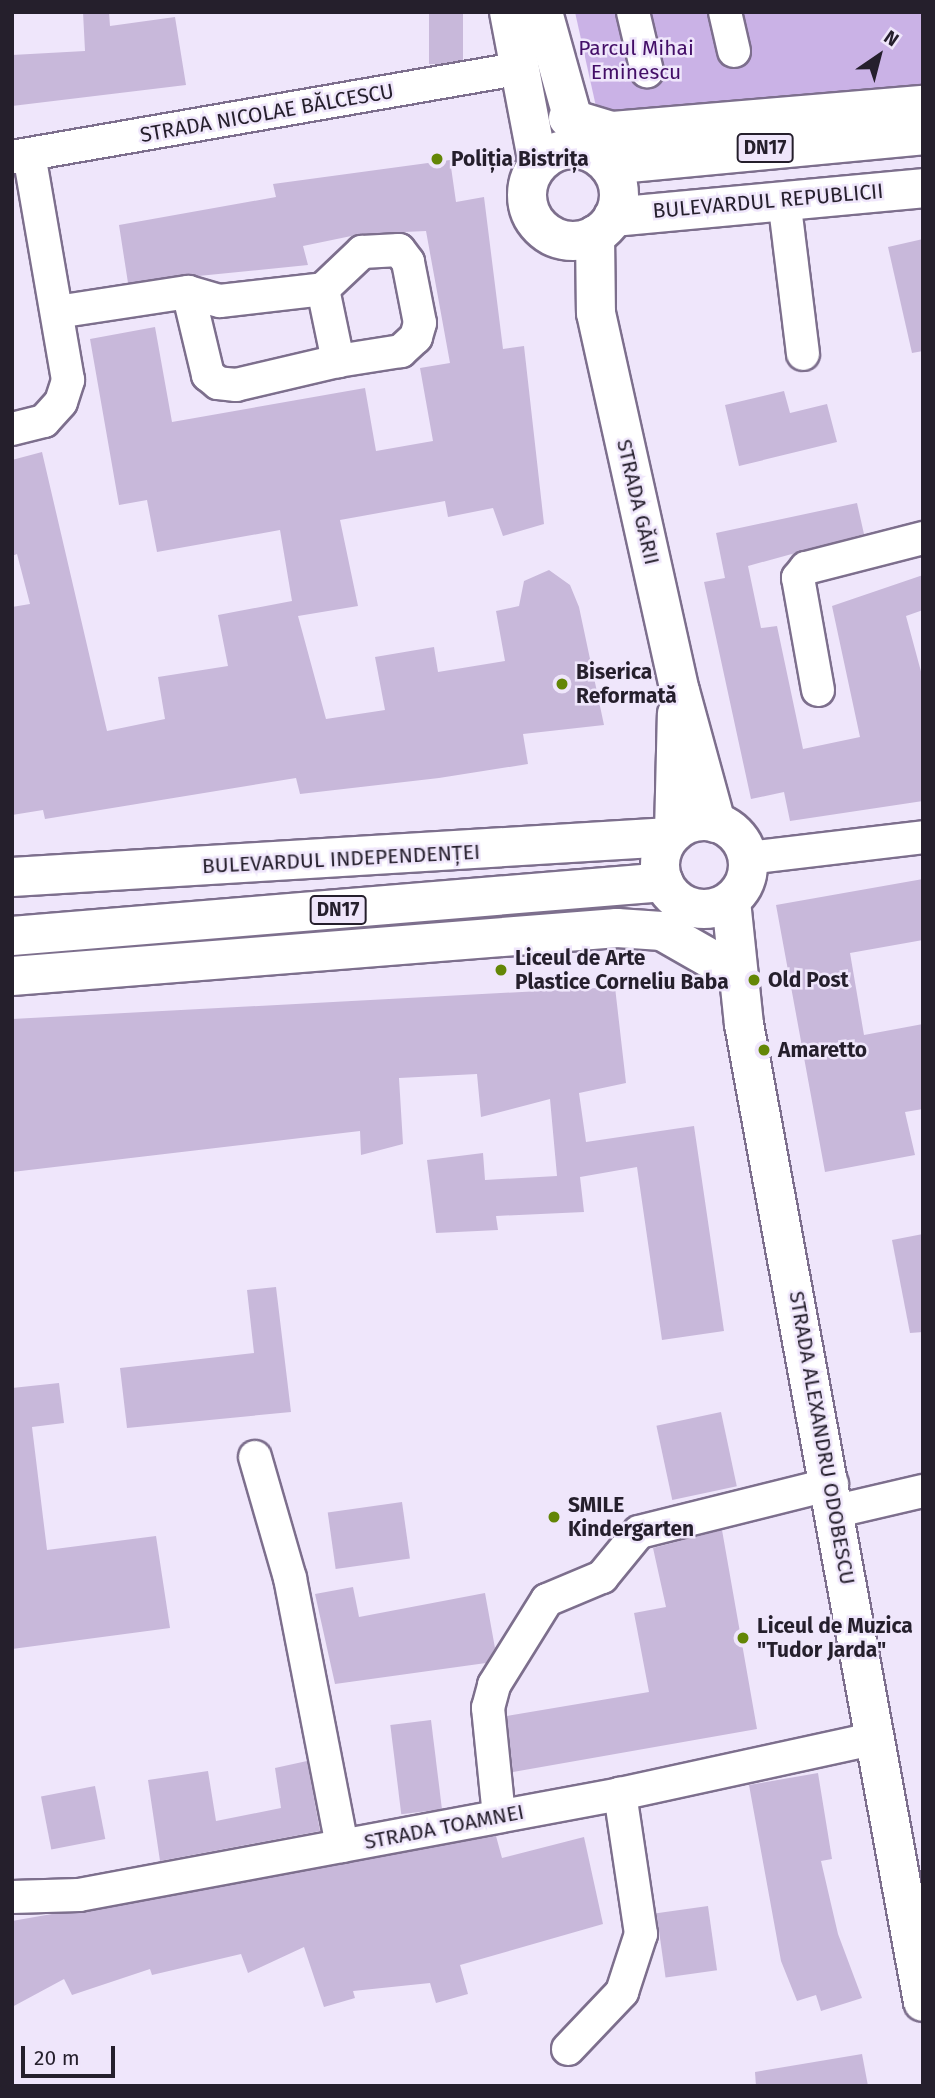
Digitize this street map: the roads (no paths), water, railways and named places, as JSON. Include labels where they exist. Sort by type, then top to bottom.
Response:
[{"type":"main road","points":[[509,12],[522,68],[538,164]]},
{"type":"main road","points":[[543,12],[586,144],[619,190],[592,231],[533,218],[527,191],[538,164],[551,154],[586,144],[611,131],[923,105]]},
{"type":"main road","name":"DN17","points":[[586,144],[923,135]]},
{"type":"main road","name":"BULEVARDUL REPUBLICII","points":[[592,231],[785,199],[923,188]]},
{"type":"main road","name":"STRADA GĂRII","points":[[592,231],[596,313],[680,691],[716,823]]},
{"type":"main road","name":"STRADA GĂRII","points":[[672,835],[673,754],[680,691]]},
{"type":"main road","points":[[625,840],[648,811],[673,754]]},
{"type":"main road","name":"BULEVARDUL INDEPENDENȚEI","points":[[12,877],[625,840],[672,835],[691,823],[716,823]]},
{"type":"main road","points":[[672,835],[660,867],[672,896],[716,905],[748,873],[748,858],[731,830],[716,823]]},
{"type":"main road","name":"DN17","points":[[12,936],[664,882]]},
{"type":"main road","name":"STRADA ALEXANDRU ODOBESCU","points":[[716,905],[834,1498],[872,1739],[922,1995]]},
{"type":"main road","points":[[12,976],[617,928],[662,931],[733,983]]},
{"type":"street","points":[[633,12],[647,71]]},
{"type":"street","points":[[725,12],[734,51]]},
{"type":"street","name":"STRADA NICOLAE BĂLCESCU","points":[[21,156],[522,68]]},
{"type":"street","points":[[12,429],[44,421],[61,402],[68,380],[57,312],[21,156]]},
{"type":"street","points":[[785,199],[803,354]]},
{"type":"street","points":[[57,312],[188,292],[220,301],[323,289],[362,252],[399,250],[408,262],[420,323],[415,337],[401,351],[338,361],[236,385],[218,383],[208,375],[188,292]]},
{"type":"street","points":[[323,289],[338,361]]},
{"type":"street","points":[[818,690],[796,592],[806,568],[923,538]]},
{"type":"street","points":[[748,858],[923,837]]},
{"type":"street","points":[[255,1457],[290,1578],[342,1846]]},
{"type":"street","points":[[499,1816],[488,1708],[494,1685],[547,1600],[602,1577],[639,1532],[834,1498],[923,1491]]},
{"type":"street","name":"STRADA TOAMNEI","points":[[12,1897],[79,1895],[620,1794],[872,1739]]},
{"type":"street","points":[[568,2049],[622,1992],[641,1934],[620,1794]]},
{"type":"place","name":"Poliția Bistrița","points":[[437,159]]},
{"type":"place","name":"Biserica Reformată","points":[[562,684]]},
{"type":"place","name":"Liceul de Arte Plastice Corneliu Baba","points":[[501,970]]},
{"type":"place","name":"Old Post","points":[[754,980]]},
{"type":"place","name":"Amaretto","points":[[764,1050]]},
{"type":"place","name":"SMILE Kindergarten","points":[[554,1517]]},
{"type":"place","name":"Liceul de Muzica \"Tudor Jarda\"","points":[[743,1638]]},
{"type":"park label","name":"Parcul Mihai Eminescu","points":[[636,60]]}]
